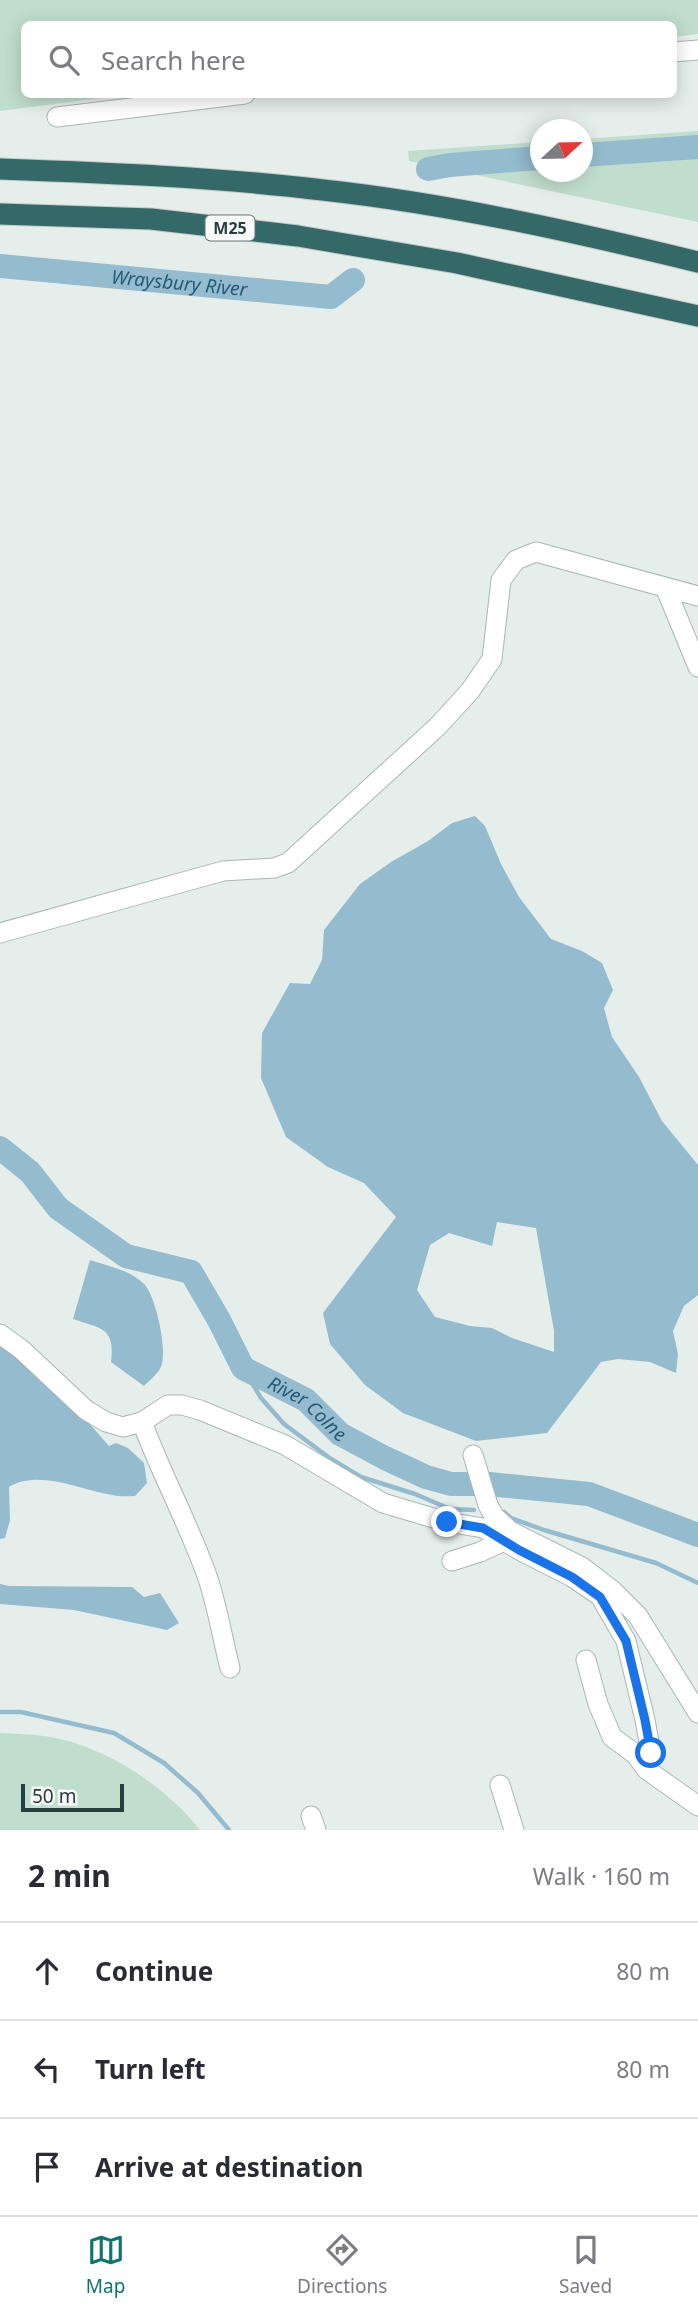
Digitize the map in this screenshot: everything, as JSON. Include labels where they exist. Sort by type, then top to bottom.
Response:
[{"type":"highway","points":[[0,169],[170,175],[326,190],[463,210],[609,240],[698,262]]},
{"type":"highway","name":"M25","points":[[0,214],[151,219],[298,236],[457,263],[698,316]]},
{"type":"street","points":[[677,52],[698,50]]},
{"type":"street","points":[[57,117],[213,98]]},
{"type":"street","points":[[0,933],[223,871],[274,868],[288,863],[431,733],[470,691],[492,659],[501,580],[516,561],[536,552],[698,596]]},
{"type":"street","points":[[665,587],[698,667]]},
{"type":"street","points":[[0,1334],[21,1349],[86,1410],[106,1422],[123,1427],[142,1422],[168,1405],[182,1405],[200,1410],[285,1444],[383,1503],[447,1522],[483,1528],[572,1577],[600,1597],[626,1641],[651,1753],[647,1770]]},
{"type":"street","points":[[142,1422],[206,1575],[230,1668]]},
{"type":"street","points":[[475,1460],[490,1506],[510,1531],[582,1567],[611,1589],[638,1616],[698,1713]]},
{"type":"street","points":[[452,1561],[504,1541]]},
{"type":"street","points":[[586,1660],[598,1704],[612,1737],[635,1754],[647,1770],[698,1806]]},
{"type":"street","points":[[501,1785],[518,1829]]},
{"type":"green space","points":[[0,0],[698,0],[698,34],[677,37],[677,21],[21,21],[21,98],[102,98],[0,111]]},
{"type":"green space","points":[[698,131],[698,222],[409,161],[408,151],[530,143],[530,182],[593,182],[593,138]]},
{"type":"green space","points":[[0,1733],[66,1740],[110,1757],[169,1797],[200,1830],[0,1830]]},
{"type":"water","points":[[475,816],[485,826],[519,897],[551,939],[582,951],[602,963],[613,990],[604,1008],[612,1037],[639,1077],[662,1121],[698,1165],[698,1295],[684,1306],[673,1331],[678,1354],[676,1373],[650,1362],[618,1359],[601,1362],[547,1433],[476,1441],[403,1413],[365,1385],[330,1344],[323,1313],[396,1217],[364,1183],[328,1167],[286,1137],[261,1078],[262,1033],[290,983],[310,984],[322,960],[324,930],[360,884],[452,823]],"holes":[[[497,1222],[536,1228],[554,1331],[554,1352],[512,1338],[492,1328],[470,1326],[435,1317],[417,1290],[430,1245],[449,1233],[492,1246]]]},
{"type":"water","points":[[90,1260],[133,1276],[145,1285],[149,1292],[160,1326],[163,1351],[160,1369],[144,1386],[111,1362],[111,1342],[104,1331],[73,1319]]},
{"type":"water","points":[[0,1342],[60,1390],[109,1446],[116,1443],[128,1448],[144,1463],[147,1483],[135,1496],[115,1496],[47,1480],[21,1482],[9,1487],[10,1520],[5,1538],[0,1539]]},
{"type":"water","points":[[0,1584],[132,1587],[144,1597],[160,1593],[179,1623],[167,1630],[74,1610],[0,1604]]},
{"type":"waterway","name":"Wraysbury River","points":[[593,154],[698,147]]},
{"type":"waterway","name":"Wraysbury River","points":[[428,169],[530,159]]},
{"type":"waterway","name":"Wraysbury River","points":[[0,266],[331,297],[353,280]]},
{"type":"waterway","name":"River Colne","points":[[0,1148],[30,1172],[58,1208],[126,1256],[191,1272],[243,1368],[306,1400],[340,1434],[426,1477],[451,1484],[489,1484],[589,1494],[698,1535]]},
{"type":"waterway","points":[[243,1368],[261,1398],[284,1424],[331,1459],[361,1477],[415,1494],[450,1509],[474,1510]]},
{"type":"waterway","points":[[504,1512],[511,1518],[544,1530],[656,1563],[698,1583]]},
{"type":"waterway","points":[[0,1712],[21,1712],[114,1733],[164,1763],[198,1793],[229,1830]]},
{"type":"route","points":[[447,1522],[483,1528],[572,1577],[600,1597],[626,1641],[651,1753]]}]
